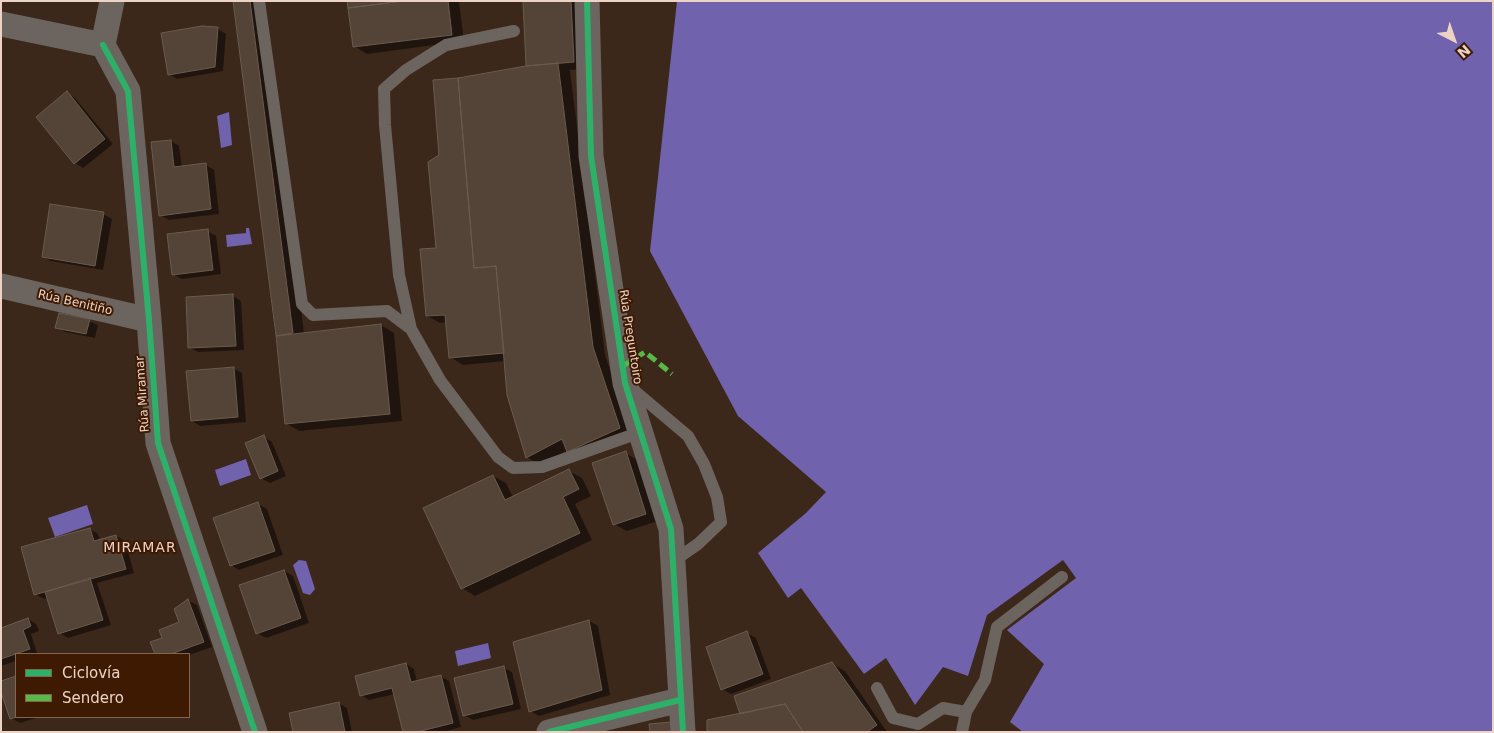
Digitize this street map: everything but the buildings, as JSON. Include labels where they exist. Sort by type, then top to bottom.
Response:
[{"type":"street","points":[[1,24],[104,45],[112,1]]},
{"type":"street","name":"Rúa Preguntoiro","points":[[587,1],[591,156],[625,382],[671,529],[683,732]]},
{"type":"street","name":"Rúa Miramar","points":[[104,45],[128,91],[158,443],[255,732]]},
{"type":"street","name":"Rúa Benitiño","points":[[1,286],[149,320]]},
{"type":"street","points":[[548,732],[680,700]]},
{"type":"lane","points":[[259,1],[302,304],[313,315],[388,312],[411,329]]},
{"type":"lane","points":[[514,31],[446,45],[406,70],[384,89],[385,125],[399,275],[411,329],[440,380],[498,457],[513,468],[542,467],[641,432]]},
{"type":"lane","points":[[625,382],[688,436],[704,464],[717,497],[721,522],[698,544],[672,562]]},
{"type":"lane","points":[[962,732],[966,712],[985,680],[997,627],[1062,577]]},
{"type":"lane","points":[[877,688],[893,718],[918,724],[943,708],[966,712]]},
{"type":"shaded area","points":[[677,1],[1493,1],[1493,732],[1023,732],[1010,722],[1044,664],[1007,630],[1076,578],[1063,560],[987,615],[968,676],[943,667],[915,705],[886,658],[864,674],[801,588],[788,598],[758,553],[806,513],[826,492],[738,416],[650,251]]},
{"type":"shaded area","points":[[229,112],[232,145],[221,148],[217,116]]},
{"type":"shaded area","points":[[246,228],[249,228],[252,244],[227,247],[226,235],[246,233]]},
{"type":"shaded area","points":[[246,459],[251,475],[220,486],[215,470]]},
{"type":"shaded area","points":[[87,505],[93,524],[55,537],[48,518]]},
{"type":"shaded area","points":[[299,560],[306,561],[315,589],[310,595],[303,593],[293,565]]},
{"type":"shaded area","points":[[488,643],[491,658],[458,666],[455,651]]},
{"type":"marked path","points":[[623,366],[645,352],[672,374]]},
{"type":"cycle path","points":[[587,1],[591,156],[625,383],[671,529],[683,732]]},
{"type":"cycle path","points":[[103,45],[128,91],[158,443],[255,732]]},
{"type":"cycle path","points":[[549,732],[680,700]]},
{"type":"district","name":"MIRAMAR","points":[[140,548]]}]
